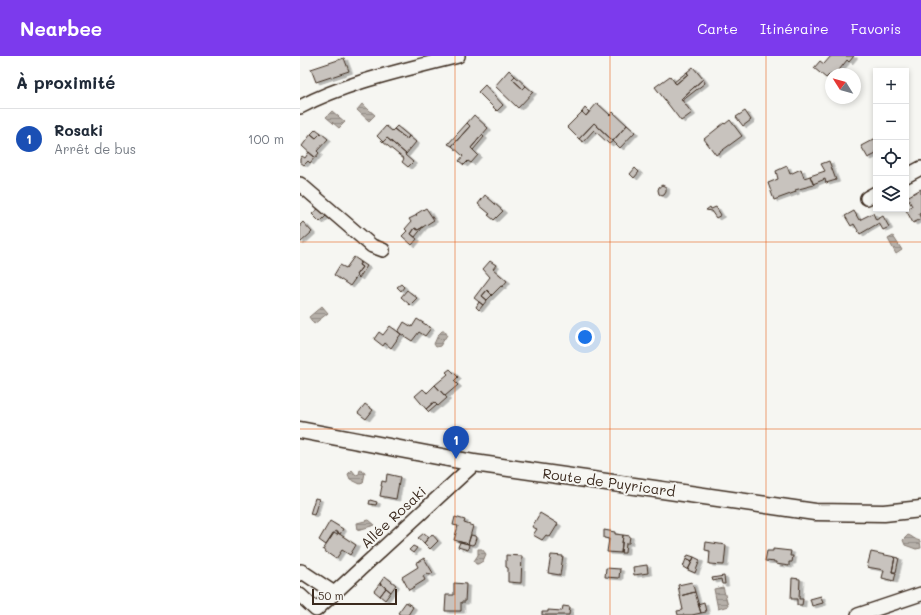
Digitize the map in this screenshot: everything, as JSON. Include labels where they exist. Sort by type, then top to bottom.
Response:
[{"type":"main road","name":"Route de Puyricard","points":[[300,430],[474,462],[816,512],[884,513],[921,509]]},
{"type":"street","points":[[300,107],[320,97],[354,84],[458,56]]},
{"type":"street","points":[[909,174],[921,168]]},
{"type":"street","points":[[300,184],[372,246],[383,250]]},
{"type":"street","name":"Allée Rosaki","points":[[300,595],[316,610],[474,462]]},
{"type":"street","points":[[300,574],[301,571],[334,593]]},
{"type":"street","points":[[858,615],[921,594]]},
{"type":"shaded area","points":[[362,104],[375,115],[369,121],[357,110]]},
{"type":"shaded area","points":[[332,111],[345,122],[339,128],[326,117]]},
{"type":"shaded area","points":[[893,236],[902,250],[896,254],[888,239]]},
{"type":"shaded area","points":[[322,306],[328,313],[314,324],[309,317]]},
{"type":"shaded area","points":[[442,331],[445,331],[447,335],[440,346],[436,347],[434,344],[438,335]]},
{"type":"shaded area","points":[[352,470],[356,475],[359,474],[360,470],[365,473],[363,483],[360,484],[350,479],[348,474]]},
{"type":"shaded area","points":[[369,520],[375,525],[358,530],[357,523]]},
{"type":"shaded area","points":[[908,535],[920,541],[921,548],[916,549],[905,545],[903,540]]},
{"type":"shaded area","points":[[478,549],[482,549],[486,554],[483,561],[476,564],[474,561],[478,555]]},
{"type":"shaded area","points":[[723,587],[728,606],[718,609],[714,589]]},
{"type":"building","points":[[831,56],[854,56],[849,62],[847,60],[841,68],[825,68],[825,77],[814,68],[820,61],[824,64]]},
{"type":"building","points":[[344,58],[349,71],[316,82],[311,69]]},
{"type":"building","points":[[693,67],[703,79],[681,99],[692,113],[681,121],[655,87],[670,76],[676,84],[688,74],[687,72]]},
{"type":"building","points":[[509,70],[515,76],[512,79],[523,89],[526,86],[533,92],[518,108],[495,86]]},
{"type":"building","points":[[687,72],[688,74],[676,84],[674,82]]},
{"type":"building","points":[[515,76],[526,86],[523,89],[512,79]]},
{"type":"building","points":[[703,79],[705,83],[682,101],[681,99]]},
{"type":"building","points":[[485,85],[503,105],[497,111],[478,92]]},
{"type":"building","points":[[597,103],[610,115],[613,112],[627,125],[613,141],[594,123],[579,139],[567,127],[582,112],[586,116]]},
{"type":"building","points":[[585,108],[589,112],[586,116],[582,112]]},
{"type":"building","points":[[745,111],[751,120],[743,126],[736,117]]},
{"type":"building","points":[[474,115],[488,128],[471,148],[478,155],[471,163],[468,161],[464,165],[459,161],[463,156],[452,146],[470,126],[467,123]]},
{"type":"building","points":[[730,120],[742,136],[716,155],[704,139]]},
{"type":"building","points":[[467,123],[470,126],[452,146],[448,144]]},
{"type":"building","points":[[594,123],[613,141],[609,144],[594,130],[583,142],[579,139]]},
{"type":"building","points":[[627,125],[635,132],[620,148],[613,141]]},
{"type":"building","points":[[386,126],[392,131],[394,129],[407,139],[409,136],[416,142],[406,154],[387,138],[383,142],[377,136]]},
{"type":"building","points":[[397,126],[409,136],[407,139],[394,129]]},
{"type":"building","points":[[316,129],[321,133],[316,138],[311,134]]},
{"type":"building","points":[[321,133],[328,139],[317,151],[319,153],[315,158],[302,146],[311,134],[316,138]]},
{"type":"building","points":[[482,135],[484,137],[473,150],[471,148]]},
{"type":"building","points":[[387,138],[413,162],[408,167],[402,162],[404,159],[383,142]]},
{"type":"building","points":[[873,140],[873,156],[868,158],[861,146]]},
{"type":"building","points":[[309,152],[315,157],[310,163],[308,161],[304,165],[300,162],[300,159],[302,156],[305,158]]},
{"type":"building","points":[[829,161],[836,180],[826,183],[825,179],[813,184],[810,176],[825,171],[821,164]]},
{"type":"building","points":[[787,166],[790,174],[801,169],[804,178],[810,176],[814,185],[795,190],[796,192],[774,200],[768,183],[778,179],[776,171]]},
{"type":"building","points":[[635,168],[639,172],[634,178],[630,174]]},
{"type":"building","points":[[662,185],[666,187],[666,192],[662,196],[659,194],[658,190]]},
{"type":"building","points":[[921,189],[921,213],[919,214],[921,219],[913,223],[907,212],[909,212],[909,208],[912,206],[909,201],[909,196]]},
{"type":"building","points":[[485,195],[503,211],[494,220],[488,215],[490,214],[478,204]]},
{"type":"building","points":[[710,207],[711,209],[716,207],[721,215],[716,218],[711,211],[706,210]]},
{"type":"building","points":[[319,208],[326,216],[320,222],[312,214]]},
{"type":"building","points":[[426,208],[434,220],[418,230],[415,228],[411,234],[417,239],[412,245],[402,236],[407,231],[405,229],[411,222],[409,219]]},
{"type":"building","points":[[854,211],[859,220],[873,213],[876,220],[883,216],[889,227],[883,230],[879,223],[860,234],[854,224],[851,226],[845,216]]},
{"type":"building","points":[[303,222],[312,232],[300,243],[300,225]]},
{"type":"building","points":[[423,227],[415,237],[411,234],[415,228],[418,230]]},
{"type":"building","points":[[354,257],[361,262],[359,265],[362,267],[350,286],[334,275],[340,265],[346,268]]},
{"type":"building","points":[[490,261],[496,265],[493,269],[507,281],[492,295],[487,290],[482,296],[487,300],[483,305],[474,298],[490,277],[483,269]]},
{"type":"building","points":[[361,262],[367,266],[359,278],[356,275],[362,267],[359,265]]},
{"type":"building","points":[[401,284],[404,287],[401,291],[397,287]]},
{"type":"building","points":[[407,290],[417,298],[410,305],[401,297]]},
{"type":"building","points":[[487,290],[492,295],[487,300],[482,296]]},
{"type":"building","points":[[479,302],[483,305],[479,310],[476,307]]},
{"type":"building","points":[[417,319],[431,328],[425,336],[419,332],[412,341],[398,332],[404,322],[412,327]]},
{"type":"building","points":[[390,326],[401,334],[391,348],[385,343],[383,346],[374,339],[379,332],[383,335]]},
{"type":"building","points":[[450,369],[458,377],[454,381],[458,385],[445,396],[435,385],[448,374],[446,372]]},
{"type":"building","points":[[435,385],[447,398],[438,406],[434,402],[426,409],[415,396],[423,389],[427,393]]},
{"type":"building","points":[[434,402],[437,405],[429,412],[426,409]]},
{"type":"building","points":[[365,404],[373,410],[366,419],[358,413]]},
{"type":"building","points":[[387,474],[400,477],[396,499],[380,496],[382,481],[386,482]]},
{"type":"building","points":[[315,498],[319,499],[314,515],[310,514]]},
{"type":"building","points":[[370,500],[377,502],[376,505],[369,504]]},
{"type":"building","points":[[540,513],[558,524],[550,537],[546,535],[542,540],[533,535],[537,529],[532,527]]},
{"type":"building","points":[[455,517],[465,520],[464,523],[473,526],[468,544],[454,540],[458,526],[453,525]]},
{"type":"building","points":[[330,521],[343,529],[340,534],[335,531],[326,545],[319,540]]},
{"type":"building","points":[[604,530],[623,535],[621,553],[607,552],[609,539],[604,538]]},
{"type":"building","points":[[334,533],[337,535],[338,533],[356,545],[350,555],[342,550],[336,559],[323,550]]},
{"type":"building","points":[[424,533],[429,537],[424,543],[418,538]]},
{"type":"building","points":[[432,534],[438,541],[430,549],[424,543]]},
{"type":"building","points":[[471,535],[475,536],[476,538],[474,544],[472,545],[468,544]]},
{"type":"building","points":[[623,535],[630,536],[629,543],[626,543],[625,553],[621,553]]},
{"type":"building","points":[[460,542],[469,544],[468,550],[458,547]]},
{"type":"building","points":[[706,542],[726,545],[724,565],[709,564],[710,551],[705,550]]},
{"type":"building","points":[[413,546],[417,548],[413,553],[409,550]]},
{"type":"building","points":[[773,549],[791,551],[790,556],[793,556],[792,562],[789,562],[789,566],[776,564],[776,562],[765,561],[767,551],[773,551]]},
{"type":"building","points":[[871,552],[895,557],[892,572],[896,573],[894,581],[882,578],[884,570],[867,567]]},
{"type":"building","points":[[506,555],[522,556],[521,583],[508,582]]},
{"type":"building","points":[[551,555],[563,556],[560,575],[548,573]]},
{"type":"building","points":[[688,555],[694,557],[692,562],[686,559]]},
{"type":"building","points":[[694,557],[700,560],[695,573],[688,570]]},
{"type":"building","points":[[895,557],[899,558],[896,572],[892,572]]},
{"type":"building","points":[[424,558],[433,573],[429,575],[428,573],[423,576],[425,580],[409,590],[402,577],[418,567],[416,563]]},
{"type":"building","points":[[686,559],[692,562],[688,570],[683,567]]},
{"type":"building","points":[[647,565],[648,573],[634,575],[633,567]]},
{"type":"building","points":[[606,568],[620,569],[619,578],[605,577]]},
{"type":"building","points":[[385,576],[396,585],[391,592],[380,583]]},
{"type":"building","points":[[724,576],[725,584],[722,584],[721,579],[713,581],[712,578]]},
{"type":"building","points":[[792,578],[800,579],[799,599],[803,599],[802,605],[797,605],[797,599],[791,599]]},
{"type":"building","points":[[692,582],[695,592],[680,596],[678,585]]},
{"type":"building","points":[[380,583],[386,588],[380,596],[374,591]]},
{"type":"building","points":[[454,583],[466,584],[465,602],[461,602],[461,611],[445,611],[446,595],[454,595]]},
{"type":"building","points":[[386,588],[391,592],[385,600],[380,596]]},
{"type":"building","points":[[695,592],[701,613],[692,615],[678,615],[677,611],[683,610],[680,596]]},
{"type":"building","points":[[821,596],[823,603],[812,606],[810,599]]},
{"type":"building","points":[[406,602],[413,607],[408,615],[401,615],[398,613]]},
{"type":"building","points":[[704,602],[706,612],[701,613],[698,604]]},
{"type":"building","points":[[563,606],[570,607],[569,615],[542,615],[542,612],[548,612],[548,610],[562,611]]},
{"type":"place","name":"Rosaki","points":[[456,459]]}]
